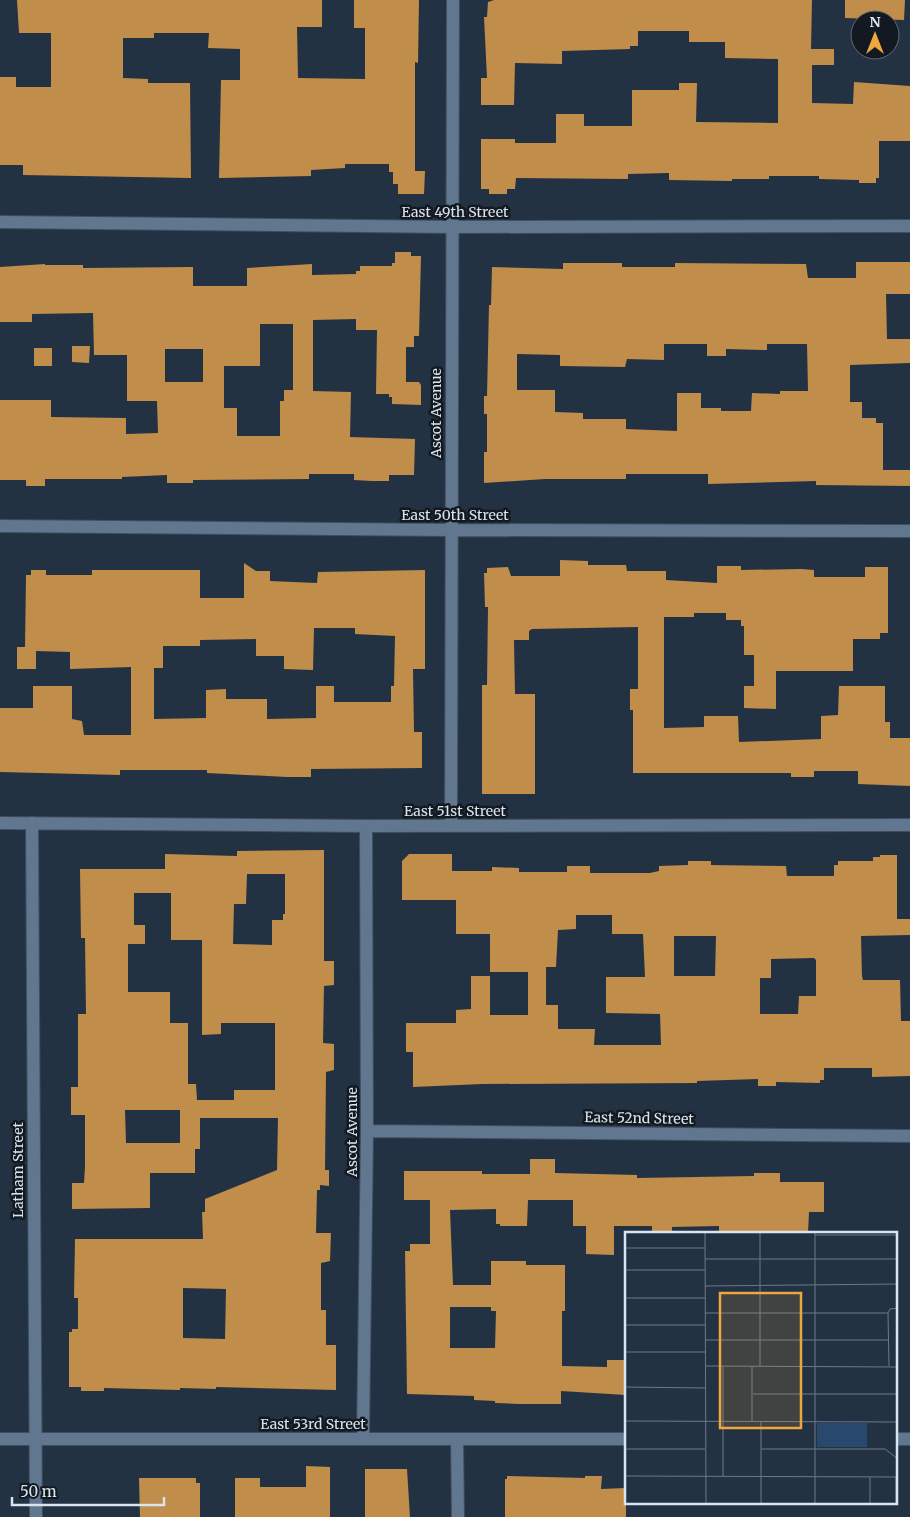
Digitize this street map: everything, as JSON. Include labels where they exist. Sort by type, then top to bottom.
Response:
[{"type":"street","name":"Ascot Avenue","points":[[451,826],[453,0]]},
{"type":"street","name":"East 49th Street","points":[[0,222],[452,227],[910,226]]},
{"type":"street","name":"East 50th Street","points":[[0,526],[451,530],[910,531]]},
{"type":"street","name":"East 51st Street","points":[[0,822],[366,826],[910,825]]},
{"type":"street","name":"Latham Street","points":[[32,823],[34,1439],[36,1517]]},
{"type":"street","name":"Ascot Avenue","points":[[363,1439],[367,1131],[366,826]]},
{"type":"street","name":"East 52nd Street","points":[[367,1131],[910,1136]]},
{"type":"street","name":"East 53rd Street","points":[[0,1439],[625,1439]]},
{"type":"street","points":[[457,1439],[458,1517]]},
{"type":"building","points":[[17,0],[322,0],[322,27],[297,27],[298,78],[365,79],[365,28],[354,28],[354,0],[419,0],[418,63],[415,62],[415,171],[425,171],[424,194],[398,194],[398,184],[393,184],[393,172],[389,172],[389,164],[345,164],[345,168],[311,170],[311,176],[219,178],[221,80],[240,80],[240,49],[208,48],[209,33],[154,33],[154,38],[123,38],[123,78],[148,79],[148,83],[190,83],[191,178],[23,175],[23,165],[0,165],[0,77],[16,77],[16,87],[51,87],[51,33],[19,33]]},
{"type":"building","points":[[494,0],[812,0],[811,49],[834,49],[834,65],[812,65],[812,103],[853,104],[854,82],[910,86],[910,141],[879,141],[879,178],[876,178],[876,183],[859,183],[859,180],[819,179],[819,176],[769,176],[769,179],[732,179],[732,181],[669,180],[669,173],[628,174],[628,179],[516,178],[515,189],[507,189],[507,194],[489,194],[489,189],[481,189],[481,139],[515,139],[515,143],[556,143],[556,114],[584,114],[584,126],[632,126],[632,90],[679,90],[679,83],[697,83],[696,122],[778,123],[778,59],[725,58],[725,42],[689,42],[689,31],[638,31],[638,46],[630,46],[630,49],[562,51],[562,64],[515,63],[514,105],[481,105],[481,78],[487,78],[484,17],[487,17],[488,2]]},
{"type":"building","points":[[845,0],[905,0],[904,20],[900,20],[900,10],[850,10],[850,18],[845,18]]},
{"type":"building","points":[[395,252],[411,252],[411,256],[421,256],[419,336],[414,336],[414,347],[406,347],[406,382],[419,382],[421,385],[421,405],[392,404],[392,397],[389,397],[389,394],[376,394],[377,330],[356,330],[356,319],[313,320],[313,391],[351,392],[350,437],[415,439],[414,475],[389,475],[389,481],[354,480],[354,474],[309,474],[309,479],[193,480],[193,483],[167,483],[167,475],[122,477],[122,479],[45,479],[45,486],[26,486],[26,480],[0,480],[0,400],[51,400],[51,417],[126,418],[126,434],[158,433],[157,401],[127,401],[127,355],[94,355],[93,313],[32,314],[32,322],[0,322],[0,267],[45,264],[83,265],[83,268],[193,267],[193,286],[247,286],[247,268],[312,264],[312,275],[356,274],[356,271],[360,271],[360,266],[392,266],[392,263],[395,263]],"holes":[[[260,324],[293,324],[293,390],[284,390],[284,401],[280,401],[280,436],[237,436],[237,408],[224,408],[224,366],[260,366]],[[165,349],[203,349],[203,382],[165,382]]]},
{"type":"building","points":[[856,262],[910,262],[910,294],[886,294],[887,339],[910,339],[910,363],[850,365],[850,402],[862,402],[862,418],[876,418],[876,423],[883,423],[883,470],[910,470],[910,486],[816,485],[816,481],[708,484],[708,474],[626,474],[626,479],[545,479],[484,483],[484,452],[487,452],[487,414],[484,414],[484,396],[487,396],[489,305],[491,305],[492,267],[563,269],[563,263],[622,263],[622,267],[675,267],[675,263],[806,264],[808,278],[856,278]],"holes":[[[664,344],[707,344],[707,356],[726,356],[726,349],[767,350],[767,344],[807,344],[808,391],[780,391],[780,394],[752,393],[751,411],[721,411],[721,408],[701,408],[701,393],[677,393],[677,431],[626,429],[626,419],[583,419],[583,413],[555,412],[555,390],[517,390],[517,354],[560,355],[560,366],[625,367],[627,359],[664,360]]]},
{"type":"building","points":[[72,346],[90,346],[89,363],[72,362]]},
{"type":"building","points":[[34,348],[52,348],[52,366],[34,366]]},
{"type":"building","points":[[560,560],[588,561],[588,565],[626,565],[627,571],[666,571],[666,580],[717,583],[717,566],[741,566],[741,570],[814,570],[814,577],[865,577],[865,567],[888,567],[888,633],[880,633],[880,639],[853,639],[853,671],[776,671],[776,709],[744,708],[744,686],[754,686],[754,655],[744,655],[744,626],[741,626],[741,620],[726,620],[726,613],[694,613],[694,617],[664,617],[664,728],[704,727],[704,716],[738,716],[739,742],[821,739],[821,716],[838,715],[839,686],[885,686],[885,722],[890,722],[890,738],[910,738],[910,786],[858,784],[858,771],[814,771],[814,777],[791,777],[791,773],[633,773],[633,710],[630,710],[630,689],[638,689],[638,627],[532,629],[529,631],[529,640],[514,640],[515,694],[535,694],[535,794],[482,794],[482,685],[487,685],[488,607],[485,607],[484,573],[487,573],[487,568],[508,567],[511,576],[560,576]]},
{"type":"building","points":[[244,563],[256,571],[270,571],[270,581],[317,583],[318,572],[425,570],[425,669],[413,669],[414,732],[422,732],[422,768],[311,769],[311,777],[207,773],[207,770],[120,770],[120,775],[0,772],[0,708],[33,708],[33,686],[72,686],[72,719],[82,721],[84,735],[131,735],[131,667],[70,669],[70,652],[36,651],[36,669],[17,669],[17,647],[25,647],[26,575],[31,575],[31,570],[46,570],[46,575],[92,575],[92,570],[200,570],[200,598],[244,598]],"holes":[[[314,628],[355,628],[355,634],[395,636],[394,686],[391,686],[391,702],[334,702],[334,686],[316,686],[316,718],[267,719],[267,699],[226,699],[226,689],[206,690],[206,718],[154,719],[154,668],[163,668],[163,646],[200,646],[200,640],[256,639],[256,656],[284,656],[284,669],[313,670]]]},
{"type":"building","points":[[324,850],[324,961],[334,961],[334,985],[324,986],[323,1043],[334,1044],[334,1070],[326,1072],[325,1170],[329,1170],[329,1186],[320,1185],[320,1190],[317,1190],[316,1233],[331,1233],[330,1261],[321,1263],[321,1310],[326,1310],[326,1345],[336,1345],[336,1390],[216,1387],[216,1389],[180,1388],[180,1390],[104,1388],[104,1391],[81,1391],[81,1387],[69,1387],[69,1332],[72,1332],[72,1329],[78,1329],[78,1298],[74,1298],[75,1239],[203,1239],[202,1212],[205,1212],[205,1199],[277,1170],[278,1118],[200,1118],[200,1149],[195,1149],[195,1173],[150,1173],[150,1208],[72,1209],[72,1183],[84,1183],[85,1167],[85,1115],[71,1115],[71,1087],[78,1087],[78,1014],[86,1014],[85,938],[81,938],[80,869],[165,869],[165,854],[237,856],[237,851]],"holes":[[[247,874],[285,874],[285,914],[283,914],[283,920],[272,920],[272,945],[233,944],[234,904],[246,904]],[[134,893],[171,893],[171,940],[202,940],[202,1035],[221,1034],[221,1023],[275,1023],[275,1090],[234,1090],[234,1100],[197,1100],[196,1084],[188,1084],[188,1023],[170,1023],[170,992],[128,992],[128,944],[145,944],[145,925],[134,925]],[[125,1110],[180,1110],[180,1143],[126,1143]],[[183,1288],[226,1289],[225,1339],[183,1338]]]},
{"type":"building","points":[[409,854],[452,854],[452,871],[492,871],[492,867],[519,868],[519,872],[567,872],[567,866],[590,866],[590,873],[650,873],[659,871],[659,866],[688,865],[688,861],[711,861],[711,865],[786,866],[787,876],[834,876],[834,865],[838,865],[838,861],[873,861],[873,857],[880,857],[880,855],[897,855],[897,919],[910,919],[910,935],[861,936],[862,976],[863,980],[900,980],[901,1021],[910,1021],[910,1076],[872,1077],[872,1068],[824,1068],[824,1080],[820,1080],[820,1083],[776,1082],[776,1086],[758,1086],[758,1079],[697,1081],[697,1083],[482,1084],[413,1087],[413,1052],[406,1052],[406,1023],[456,1023],[456,1010],[471,1009],[471,976],[490,976],[490,1015],[528,1015],[528,972],[490,972],[490,934],[456,934],[456,900],[402,900],[402,861]],"holes":[[[576,915],[612,915],[612,934],[643,934],[645,977],[606,977],[606,1013],[660,1014],[661,1045],[594,1045],[595,1029],[558,1029],[558,1005],[546,1005],[546,967],[556,967],[558,930],[576,929]],[[674,936],[716,936],[715,976],[674,976]],[[814,958],[816,960],[816,996],[799,996],[798,1014],[760,1014],[760,978],[771,978],[771,959]]]},
{"type":"building","points":[[530,1159],[555,1159],[555,1173],[637,1175],[637,1178],[754,1176],[754,1173],[780,1173],[780,1182],[824,1182],[824,1212],[809,1212],[808,1232],[719,1232],[719,1226],[672,1227],[672,1232],[652,1232],[652,1226],[614,1226],[614,1255],[586,1254],[586,1226],[573,1226],[573,1200],[528,1200],[527,1226],[500,1226],[500,1224],[496,1224],[496,1209],[450,1210],[453,1285],[491,1285],[491,1261],[526,1261],[526,1265],[565,1265],[565,1311],[562,1311],[562,1366],[607,1367],[607,1360],[625,1360],[625,1395],[561,1391],[561,1404],[520,1404],[474,1400],[474,1396],[407,1394],[405,1251],[410,1251],[410,1244],[430,1244],[430,1200],[404,1200],[404,1171],[482,1171],[482,1174],[530,1174]],"holes":[[[450,1307],[491,1307],[491,1311],[496,1311],[495,1348],[450,1348]]]},
{"type":"building","points":[[306,1466],[330,1467],[330,1517],[235,1517],[235,1478],[260,1478],[260,1487],[306,1487]]},
{"type":"building","points":[[365,1469],[407,1469],[410,1517],[365,1517]]},
{"type":"building","points":[[507,1476],[585,1478],[585,1476],[602,1476],[601,1489],[625,1488],[626,1517],[505,1517],[505,1479],[507,1479]]},
{"type":"building","points":[[139,1478],[196,1478],[196,1483],[200,1483],[200,1517],[140,1517]]}]
